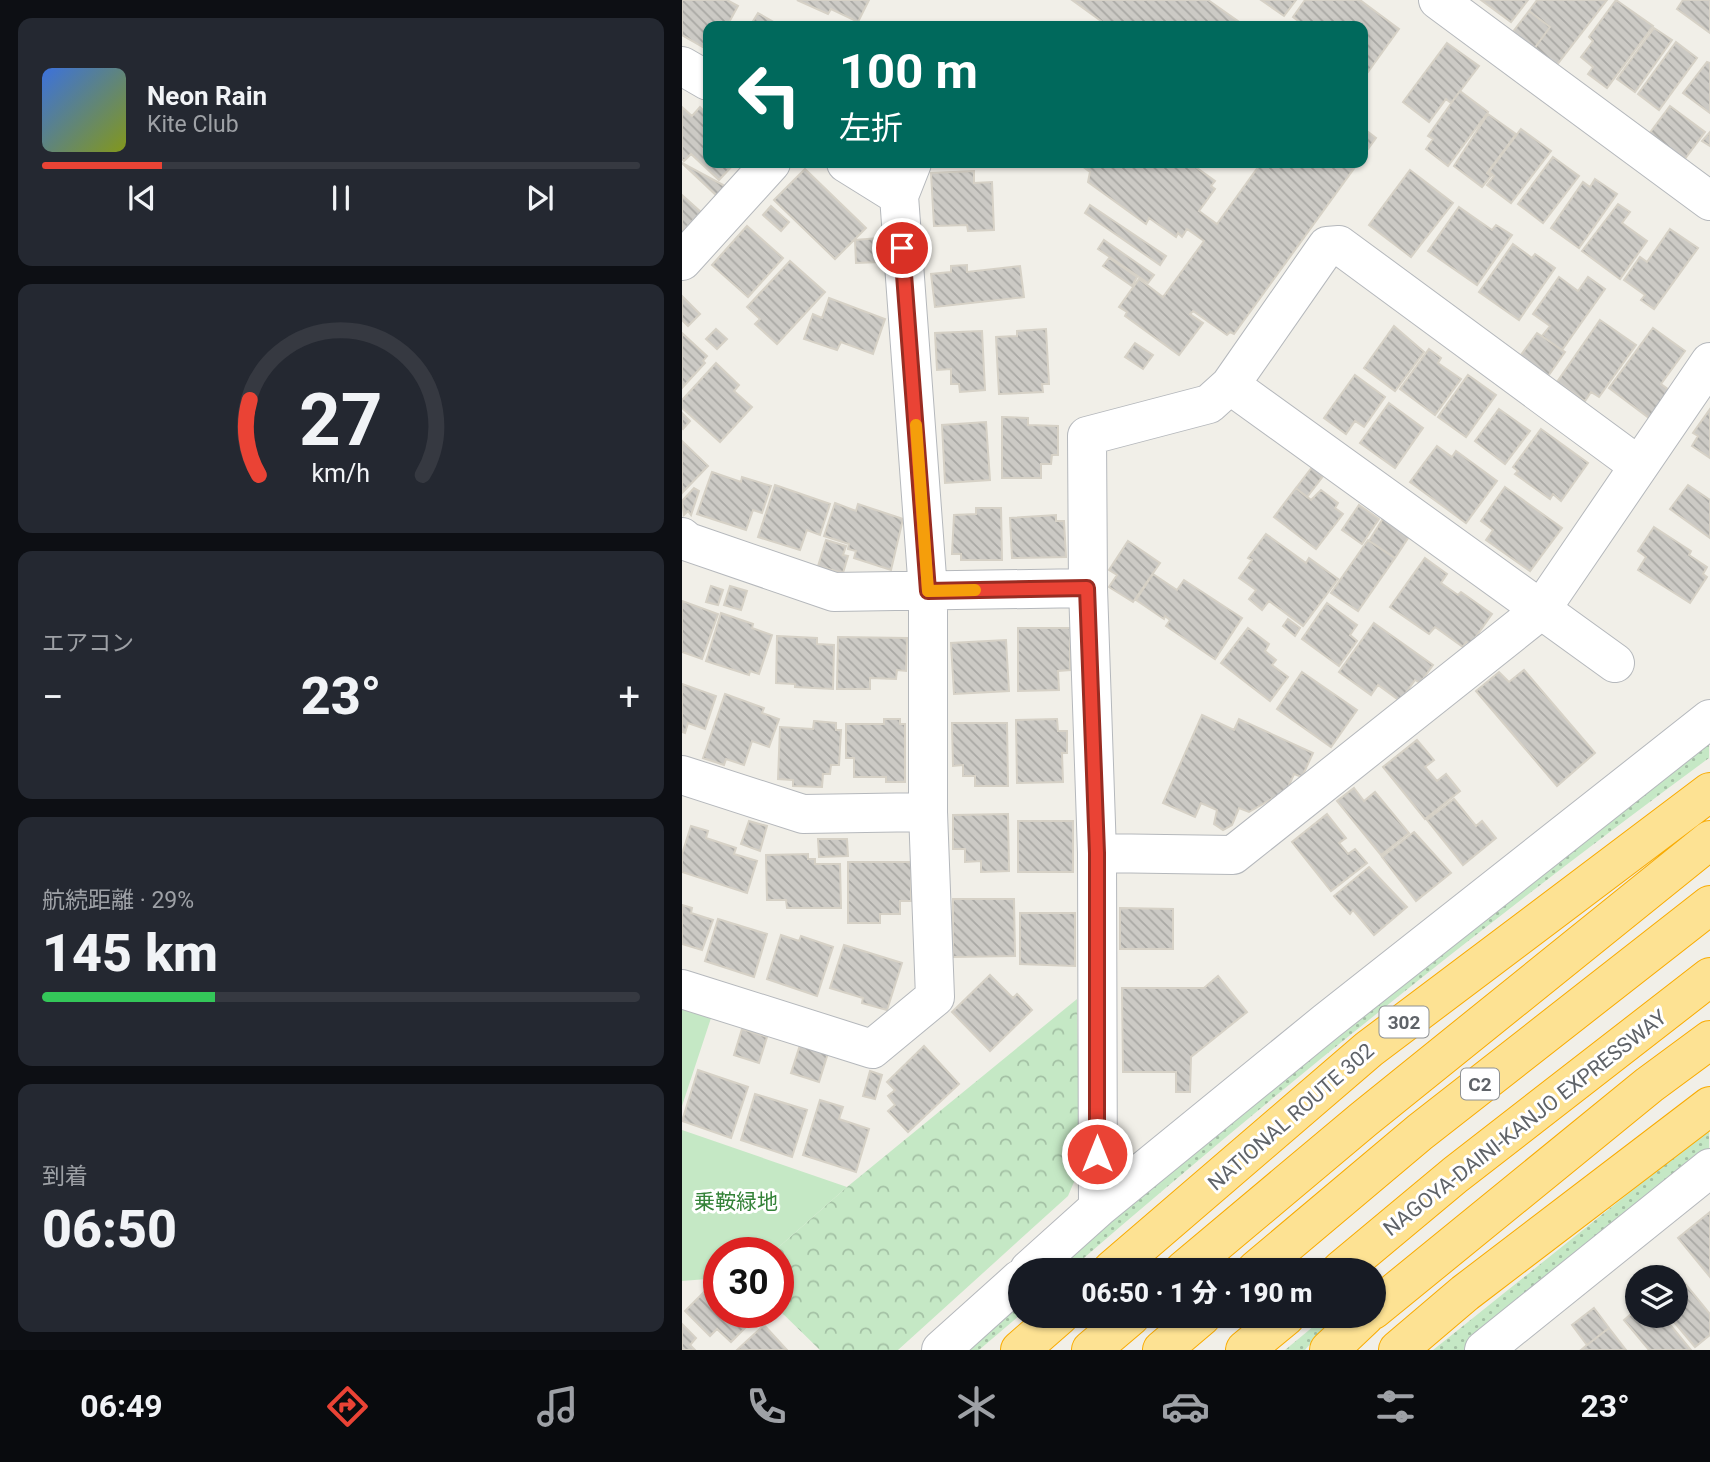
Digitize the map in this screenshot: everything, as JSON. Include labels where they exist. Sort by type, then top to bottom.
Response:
[{"type":"highway","name":"NATIONAL ROUTE 302","points":[[1126,1258],[1369,1049],[1709,792]]},
{"type":"highway","points":[[1198,1258],[1364,1118],[1709,840]]},
{"type":"highway","name":"C2","points":[[1270,1258],[1420,1132],[1709,905]]},
{"type":"highway","name":"NAGOYA-DAINI-KANJO EXPRESSWAY","points":[[1355,1258],[1455,1175],[1709,976]]},
{"type":"highway","points":[[1386,1299],[1649,1085],[1709,1040]]},
{"type":"highway","points":[[1398,1350],[1465,1293],[1709,1106]]},
{"type":"highway","points":[[1020,1350],[1045,1328]]},
{"type":"highway","points":[[1091,1350],[1117,1328]]},
{"type":"highway","points":[[1163,1350],[1188,1328]]},
{"type":"highway","points":[[1246,1350],[1272,1328]]},
{"type":"highway","points":[[1329,1350],[1353,1328]]},
{"type":"street","points":[[1447,2],[1709,201]]},
{"type":"street","points":[[682,66],[703,78]]},
{"type":"street","points":[[682,261],[766,168]]},
{"type":"street","points":[[682,989],[872,1049],[935,997],[928,812],[928,591],[905,179],[864,168]]},
{"type":"street","points":[[1098,1208],[1097,853],[1087,588],[1087,436],[1209,404],[1230,385],[1327,246],[1339,245],[1639,466]]},
{"type":"street","points":[[1097,853],[1233,855],[1540,611],[1709,362]]},
{"type":"street","points":[[1230,385],[1615,663]]},
{"type":"street","points":[[682,537],[688,542],[834,592],[1087,588]]},
{"type":"street","points":[[1042,1258],[1098,1208],[1326,1022],[1709,719]]},
{"type":"street","points":[[682,775],[803,814],[928,812]]},
{"type":"street","points":[[1484,1350],[1709,1168]]},
{"type":"street","points":[[941,1350],[1008,1290]]},
{"type":"green space","points":[[1709,733],[1709,758],[1545,881],[1384,1008],[1084,1258],[1067,1258]]},
{"type":"green space","points":[[1077,999],[1080,1168],[1068,1196],[898,1350],[820,1350],[794,1325],[794,1237],[790,1237],[847,1187]]},
{"type":"green space","points":[[682,1005],[712,1015],[682,1106]]},
{"type":"green space","points":[[1709,1129],[1709,1157],[1468,1350],[1433,1350]]},
{"type":"green space","name":"乗鞍緑地","points":[[682,1130],[847,1187],[790,1237],[703,1237],[703,1279],[682,1281]]},
{"type":"green space","points":[[1008,1309],[1008,1325],[979,1350],[961,1350]]},
{"type":"green space","points":[[1312,1328],[1324,1328],[1305,1350],[1285,1350]]},
{"type":"building","points":[[682,0],[727,0],[738,6],[730,21],[703,21],[703,47],[682,35]]},
{"type":"building","points":[[797,0],[869,0],[858,21],[831,9],[828,14]]},
{"type":"building","points":[[1072,0],[1208,0],[1238,21],[1101,21]]},
{"type":"building","points":[[1261,0],[1296,0],[1284,16]]},
{"type":"building","points":[[1305,0],[1360,0],[1399,29],[1368,72],[1368,21],[1298,21],[1293,17]]},
{"type":"building","points":[[1481,0],[1528,0],[1511,22]]},
{"type":"building","points":[[1537,0],[1607,0],[1556,66],[1534,49],[1550,27],[1529,11]]},
{"type":"building","points":[[1616,0],[1653,26],[1607,88],[1588,74],[1593,67],[1581,57],[1593,41],[1589,37]]},
{"type":"building","points":[[1683,0],[1710,0],[1710,33],[1677,9]]},
{"type":"building","points":[[1529,11],[1550,27],[1534,49],[1512,33]]},
{"type":"building","points":[[758,13],[772,21],[753,21]]},
{"type":"building","points":[[1654,28],[1672,40],[1635,92],[1617,79]]},
{"type":"building","points":[[1676,42],[1697,58],[1659,110],[1638,94]]},
{"type":"building","points":[[1447,43],[1479,66],[1451,103],[1446,99],[1429,122],[1403,102]]},
{"type":"building","points":[[1707,62],[1710,63],[1710,113],[1683,93]]},
{"type":"building","points":[[1460,91],[1488,112],[1448,166],[1426,149],[1433,139],[1428,136]]},
{"type":"building","points":[[1670,106],[1705,132],[1684,160],[1649,134]]},
{"type":"building","points":[[682,107],[692,116],[700,107],[703,110],[703,165],[691,154],[684,161]]},
{"type":"building","points":[[1488,114],[1516,134],[1487,173],[1491,176],[1482,187],[1454,166]]},
{"type":"building","points":[[1521,129],[1551,151],[1511,203],[1487,185],[1494,176],[1489,172]]},
{"type":"building","points":[[1368,132],[1376,138],[1368,149]]},
{"type":"building","points":[[1710,132],[1710,146],[1702,141]]},
{"type":"building","points":[[1553,157],[1579,176],[1543,223],[1518,204]]},
{"type":"building","points":[[682,163],[727,187],[718,197]]},
{"type":"building","points":[[706,168],[730,168],[719,180]]},
{"type":"building","points":[[1085,168],[1197,168],[1215,181],[1211,186],[1215,189],[1199,211],[1217,224],[1257,168],[1354,168],[1234,334],[1230,332],[1227,335],[1193,311],[1190,314],[1203,323],[1179,355],[1125,316],[1127,312],[1119,307],[1139,279],[1163,297],[1204,241],[1187,229],[1182,237],[1178,233],[1176,237],[1149,218],[1146,224],[1088,182],[1090,172]]},
{"type":"building","points":[[805,169],[866,228],[835,259],[774,200]]},
{"type":"building","points":[[1410,170],[1453,203],[1411,257],[1369,225]]},
{"type":"building","points":[[974,171],[974,183],[992,182],[994,230],[968,231],[967,225],[934,226],[931,173]]},
{"type":"building","points":[[1595,179],[1617,194],[1579,248],[1551,228],[1583,182],[1590,187]]},
{"type":"building","points":[[682,195],[701,212],[682,232]]},
{"type":"building","points":[[1618,204],[1630,212],[1622,223],[1647,241],[1620,279],[1582,251]]},
{"type":"building","points":[[1090,205],[1166,256],[1160,265],[1085,213]]},
{"type":"building","points":[[771,206],[789,222],[781,231],[763,215]]},
{"type":"building","points":[[1459,207],[1492,230],[1496,225],[1512,235],[1477,285],[1428,251]]},
{"type":"building","points":[[747,226],[783,258],[748,297],[712,265]]},
{"type":"building","points":[[1670,229],[1698,248],[1654,309],[1641,300],[1645,295],[1624,280],[1640,257],[1647,262]]},
{"type":"building","points":[[879,238],[881,262],[856,263],[855,240]]},
{"type":"building","points":[[1104,240],[1154,275],[1148,283],[1098,249]]},
{"type":"building","points":[[1513,244],[1532,258],[1535,254],[1555,268],[1519,320],[1479,292]]},
{"type":"building","points":[[1109,258],[1137,277],[1132,286],[1103,266]]},
{"type":"building","points":[[790,261],[825,292],[777,344],[755,324],[760,319],[747,307]]},
{"type":"building","points":[[967,265],[967,272],[1020,266],[1024,297],[935,307],[931,274],[951,272],[951,266]]},
{"type":"building","points":[[1559,277],[1578,291],[1588,277],[1605,289],[1562,350],[1542,336],[1550,326],[1533,314]]},
{"type":"building","points":[[682,296],[700,314],[688,326],[682,320]]},
{"type":"building","points":[[829,298],[885,319],[873,354],[841,342],[837,350],[804,339],[813,314],[822,318]]},
{"type":"building","points":[[1600,320],[1636,345],[1599,397],[1591,392],[1585,401],[1557,382]]},
{"type":"building","points":[[1394,326],[1424,352],[1395,391],[1364,368]]},
{"type":"building","points":[[1653,328],[1685,351],[1661,384],[1669,390],[1649,418],[1609,388]]},
{"type":"building","points":[[716,329],[727,339],[717,349],[706,339]]},
{"type":"building","points":[[1046,329],[1049,384],[1042,384],[1043,392],[999,394],[996,337],[1017,336],[1017,331]]},
{"type":"building","points":[[982,331],[985,390],[960,392],[959,384],[951,384],[951,369],[937,370],[935,333]]},
{"type":"building","points":[[682,333],[707,356],[703,361],[705,363],[682,388]]},
{"type":"building","points":[[1537,333],[1565,352],[1546,379],[1518,359]]},
{"type":"building","points":[[1135,343],[1153,355],[1143,369],[1125,357]]},
{"type":"building","points":[[1429,349],[1441,358],[1438,363],[1461,379],[1435,415],[1400,389]]},
{"type":"building","points":[[716,363],[739,385],[734,391],[752,407],[720,442],[682,408],[682,400]]},
{"type":"building","points":[[1355,375],[1385,397],[1364,427],[1355,421],[1346,434],[1324,418]]},
{"type":"building","points":[[1468,375],[1496,395],[1466,437],[1438,417]]},
{"type":"building","points":[[1389,403],[1423,428],[1395,468],[1360,443]]},
{"type":"building","points":[[1499,409],[1530,431],[1505,464],[1475,441]]},
{"type":"building","points":[[1710,409],[1710,458],[1692,446],[1698,436],[1693,433]]},
{"type":"building","points":[[682,413],[690,421],[683,429],[682,428]]},
{"type":"building","points":[[1002,417],[1028,418],[1028,425],[1058,426],[1058,455],[1052,455],[1051,464],[1041,464],[1041,478],[1002,478]]},
{"type":"building","points":[[986,422],[990,480],[945,483],[942,425]]},
{"type":"building","points":[[1541,429],[1588,463],[1561,501],[1553,494],[1550,499],[1515,474],[1518,471],[1513,467]]},
{"type":"building","points":[[682,441],[708,466],[682,493]]},
{"type":"building","points":[[1437,446],[1452,457],[1456,451],[1497,481],[1466,523],[1410,482]]},
{"type":"building","points":[[1313,466],[1324,475],[1307,497],[1296,488]]},
{"type":"building","points":[[712,472],[741,482],[742,477],[771,486],[762,513],[753,510],[746,530],[697,514]]},
{"type":"building","points":[[775,485],[830,504],[820,535],[807,530],[800,550],[758,537]]},
{"type":"building","points":[[1688,485],[1710,500],[1710,538],[1670,509]]},
{"type":"building","points":[[1505,487],[1562,528],[1530,571],[1486,540],[1493,530],[1481,521]]},
{"type":"building","points":[[694,488],[699,491],[691,515],[688,511],[684,515],[682,501]]},
{"type":"building","points":[[1296,488],[1311,500],[1321,490],[1338,503],[1335,508],[1343,514],[1316,549],[1274,517]]},
{"type":"building","points":[[835,503],[856,511],[858,504],[903,519],[891,570],[854,558],[856,551],[848,549],[849,544],[824,536]]},
{"type":"building","points":[[1359,505],[1379,519],[1362,544],[1342,530]]},
{"type":"building","points":[[976,508],[1001,508],[1002,560],[961,560],[961,554],[952,554],[954,515],[976,514]]},
{"type":"building","points":[[1056,515],[1056,521],[1064,521],[1066,557],[1012,558],[1010,518]]},
{"type":"building","points":[[1384,517],[1410,535],[1395,558],[1369,541]]},
{"type":"building","points":[[1654,527],[1691,551],[1689,555],[1707,567],[1703,574],[1707,577],[1690,603],[1638,570],[1646,557],[1638,551]]},
{"type":"building","points":[[1266,534],[1306,563],[1309,558],[1338,579],[1303,626],[1269,601],[1262,610],[1249,599],[1256,590],[1239,578],[1252,560],[1248,558]]},
{"type":"building","points":[[826,540],[846,546],[843,555],[848,556],[843,573],[818,566]]},
{"type":"building","points":[[1368,540],[1395,558],[1358,611],[1331,593]]},
{"type":"building","points":[[1128,541],[1160,563],[1133,602],[1109,587],[1117,575],[1109,570]]},
{"type":"building","points":[[1425,558],[1447,574],[1441,583],[1458,595],[1461,592],[1492,614],[1470,645],[1466,642],[1463,647],[1435,627],[1429,634],[1390,607]]},
{"type":"building","points":[[1153,574],[1177,590],[1184,580],[1242,618],[1215,659],[1166,626],[1170,620],[1165,616],[1164,619],[1136,600]]},
{"type":"building","points":[[711,586],[723,590],[718,605],[706,602]]},
{"type":"building","points":[[730,586],[747,591],[741,610],[724,605]]},
{"type":"building","points":[[682,601],[718,614],[702,659],[682,652]]},
{"type":"building","points":[[1327,603],[1357,625],[1350,635],[1357,641],[1339,666],[1302,639]]},
{"type":"building","points":[[721,613],[753,624],[752,628],[772,635],[759,674],[750,671],[749,675],[706,661]]},
{"type":"building","points":[[1288,619],[1300,628],[1295,636],[1283,626]]},
{"type":"building","points":[[1374,623],[1433,665],[1420,683],[1415,680],[1400,701],[1378,685],[1371,695],[1339,672]]},
{"type":"building","points":[[1018,628],[1070,628],[1070,670],[1058,671],[1059,690],[1018,691]]},
{"type":"building","points":[[1248,628],[1269,644],[1265,651],[1276,660],[1272,665],[1288,677],[1270,701],[1221,663]]},
{"type":"building","points":[[777,636],[817,638],[817,644],[834,645],[833,689],[776,683]]},
{"type":"building","points":[[838,637],[907,638],[906,671],[897,670],[896,679],[870,678],[870,689],[837,689]]},
{"type":"building","points":[[1006,640],[1009,691],[954,694],[951,643]]},
{"type":"building","points":[[1524,670],[1595,753],[1557,786],[1476,691],[1499,672],[1509,682]]},
{"type":"building","points":[[1302,672],[1357,710],[1331,747],[1277,709]]},
{"type":"building","points":[[682,684],[716,696],[705,729],[688,723],[685,733],[682,732]]},
{"type":"building","points":[[725,694],[764,708],[762,713],[779,719],[769,747],[752,741],[744,765],[726,759],[724,765],[703,758]]},
{"type":"building","points":[[1202,715],[1234,730],[1239,719],[1313,753],[1302,777],[1294,774],[1287,790],[1249,812],[1239,808],[1232,825],[1223,830],[1214,824],[1217,810],[1201,803],[1195,817],[1163,803]]},
{"type":"building","points":[[884,719],[900,719],[900,724],[905,724],[905,782],[886,782],[886,777],[854,777],[854,758],[846,758],[846,724],[884,724]]},
{"type":"building","points":[[1057,719],[1058,731],[1067,731],[1067,753],[1062,753],[1063,782],[1017,783],[1016,720]]},
{"type":"building","points":[[814,721],[836,723],[836,730],[841,730],[839,765],[831,765],[830,774],[823,774],[822,787],[793,786],[793,780],[778,779],[780,727],[813,729]]},
{"type":"building","points":[[952,723],[1007,723],[1008,786],[975,786],[975,776],[963,776],[963,765],[953,766]]},
{"type":"building","points":[[1417,740],[1434,760],[1425,767],[1437,781],[1446,774],[1460,791],[1425,819],[1383,767]]},
{"type":"building","points":[[1354,788],[1364,801],[1375,792],[1409,833],[1381,855],[1337,801]]},
{"type":"building","points":[[1454,799],[1476,826],[1482,821],[1496,838],[1463,865],[1427,820]]},
{"type":"building","points":[[1008,814],[1009,871],[981,872],[981,861],[965,862],[965,849],[953,849],[953,815]]},
{"type":"building","points":[[1327,814],[1346,838],[1339,843],[1348,854],[1355,849],[1367,863],[1331,891],[1292,842]]},
{"type":"building","points":[[749,821],[767,826],[760,851],[741,844]]},
{"type":"building","points":[[1018,821],[1073,821],[1073,872],[1018,872]]},
{"type":"building","points":[[691,826],[708,831],[706,838],[736,848],[734,854],[757,861],[747,893],[682,872],[682,854]]},
{"type":"building","points":[[1414,832],[1451,873],[1416,901],[1382,857]]},
{"type":"building","points":[[818,839],[847,839],[848,856],[819,857]]},
{"type":"building","points":[[808,854],[808,859],[815,859],[815,864],[840,864],[841,908],[787,908],[786,900],[767,900],[766,855]]},
{"type":"building","points":[[848,862],[911,862],[911,901],[900,901],[900,914],[880,914],[880,923],[848,923]]},
{"type":"building","points":[[1369,867],[1407,907],[1374,935],[1353,910],[1350,914],[1334,896]]},
{"type":"building","points":[[953,899],[1014,899],[1015,956],[953,957]]},
{"type":"building","points":[[682,905],[692,908],[691,913],[713,920],[702,950],[682,944]]},
{"type":"building","points":[[1120,908],[1173,909],[1173,949],[1120,949]]},
{"type":"building","points":[[1020,913],[1075,913],[1075,966],[1020,964]]},
{"type":"building","points":[[718,919],[767,934],[754,977],[705,961]]},
{"type":"building","points":[[781,935],[799,941],[801,936],[833,947],[817,996],[767,979]]},
{"type":"building","points":[[844,945],[902,963],[887,1010],[862,1003],[863,998],[830,988]]},
{"type":"building","points":[[990,975],[1013,998],[1017,994],[1032,1010],[990,1051],[952,1012]]},
{"type":"building","points":[[1218,976],[1247,1012],[1191,1057],[1190,1092],[1176,1092],[1176,1072],[1123,1072],[1122,988],[1204,988]]},
{"type":"building","points":[[742,1029],[767,1037],[759,1063],[734,1055]]},
{"type":"building","points":[[800,1045],[828,1053],[819,1082],[791,1073]]},
{"type":"building","points":[[924,1046],[959,1084],[908,1132],[888,1111],[895,1105],[888,1096],[895,1090],[887,1082]]},
{"type":"building","points":[[698,1070],[748,1087],[731,1138],[682,1121]]},
{"type":"building","points":[[870,1071],[882,1075],[875,1099],[863,1096]]},
{"type":"building","points":[[755,1094],[807,1110],[792,1157],[741,1140]]},
{"type":"building","points":[[820,1100],[843,1107],[839,1119],[869,1129],[856,1172],[803,1155]]},
{"type":"building","points":[[1710,1212],[1710,1277],[1678,1238]]},
{"type":"building","points":[[1688,1287],[1710,1314],[1710,1335],[1695,1347],[1679,1328],[1688,1328]]},
{"type":"building","points":[[703,1293],[703,1328],[745,1328],[731,1342],[717,1329],[710,1336],[685,1311]]},
{"type":"building","points":[[1594,1308],[1609,1328],[1587,1345],[1572,1325]]},
{"type":"building","points":[[682,1324],[696,1338],[690,1345],[695,1350],[682,1350]]},
{"type":"building","points":[[761,1328],[767,1328],[787,1350],[737,1350]]},
{"type":"building","points":[[1609,1328],[1626,1350],[1581,1350],[1587,1345]]},
{"type":"building","points":[[1631,1328],[1673,1328],[1691,1350],[1649,1350]]},
{"type":"slow traffic","points":[[916,425],[928,591],[975,590]]},
{"type":"route","points":[[902,248],[928,591],[1087,588],[1097,853],[1097,1154]]}]
